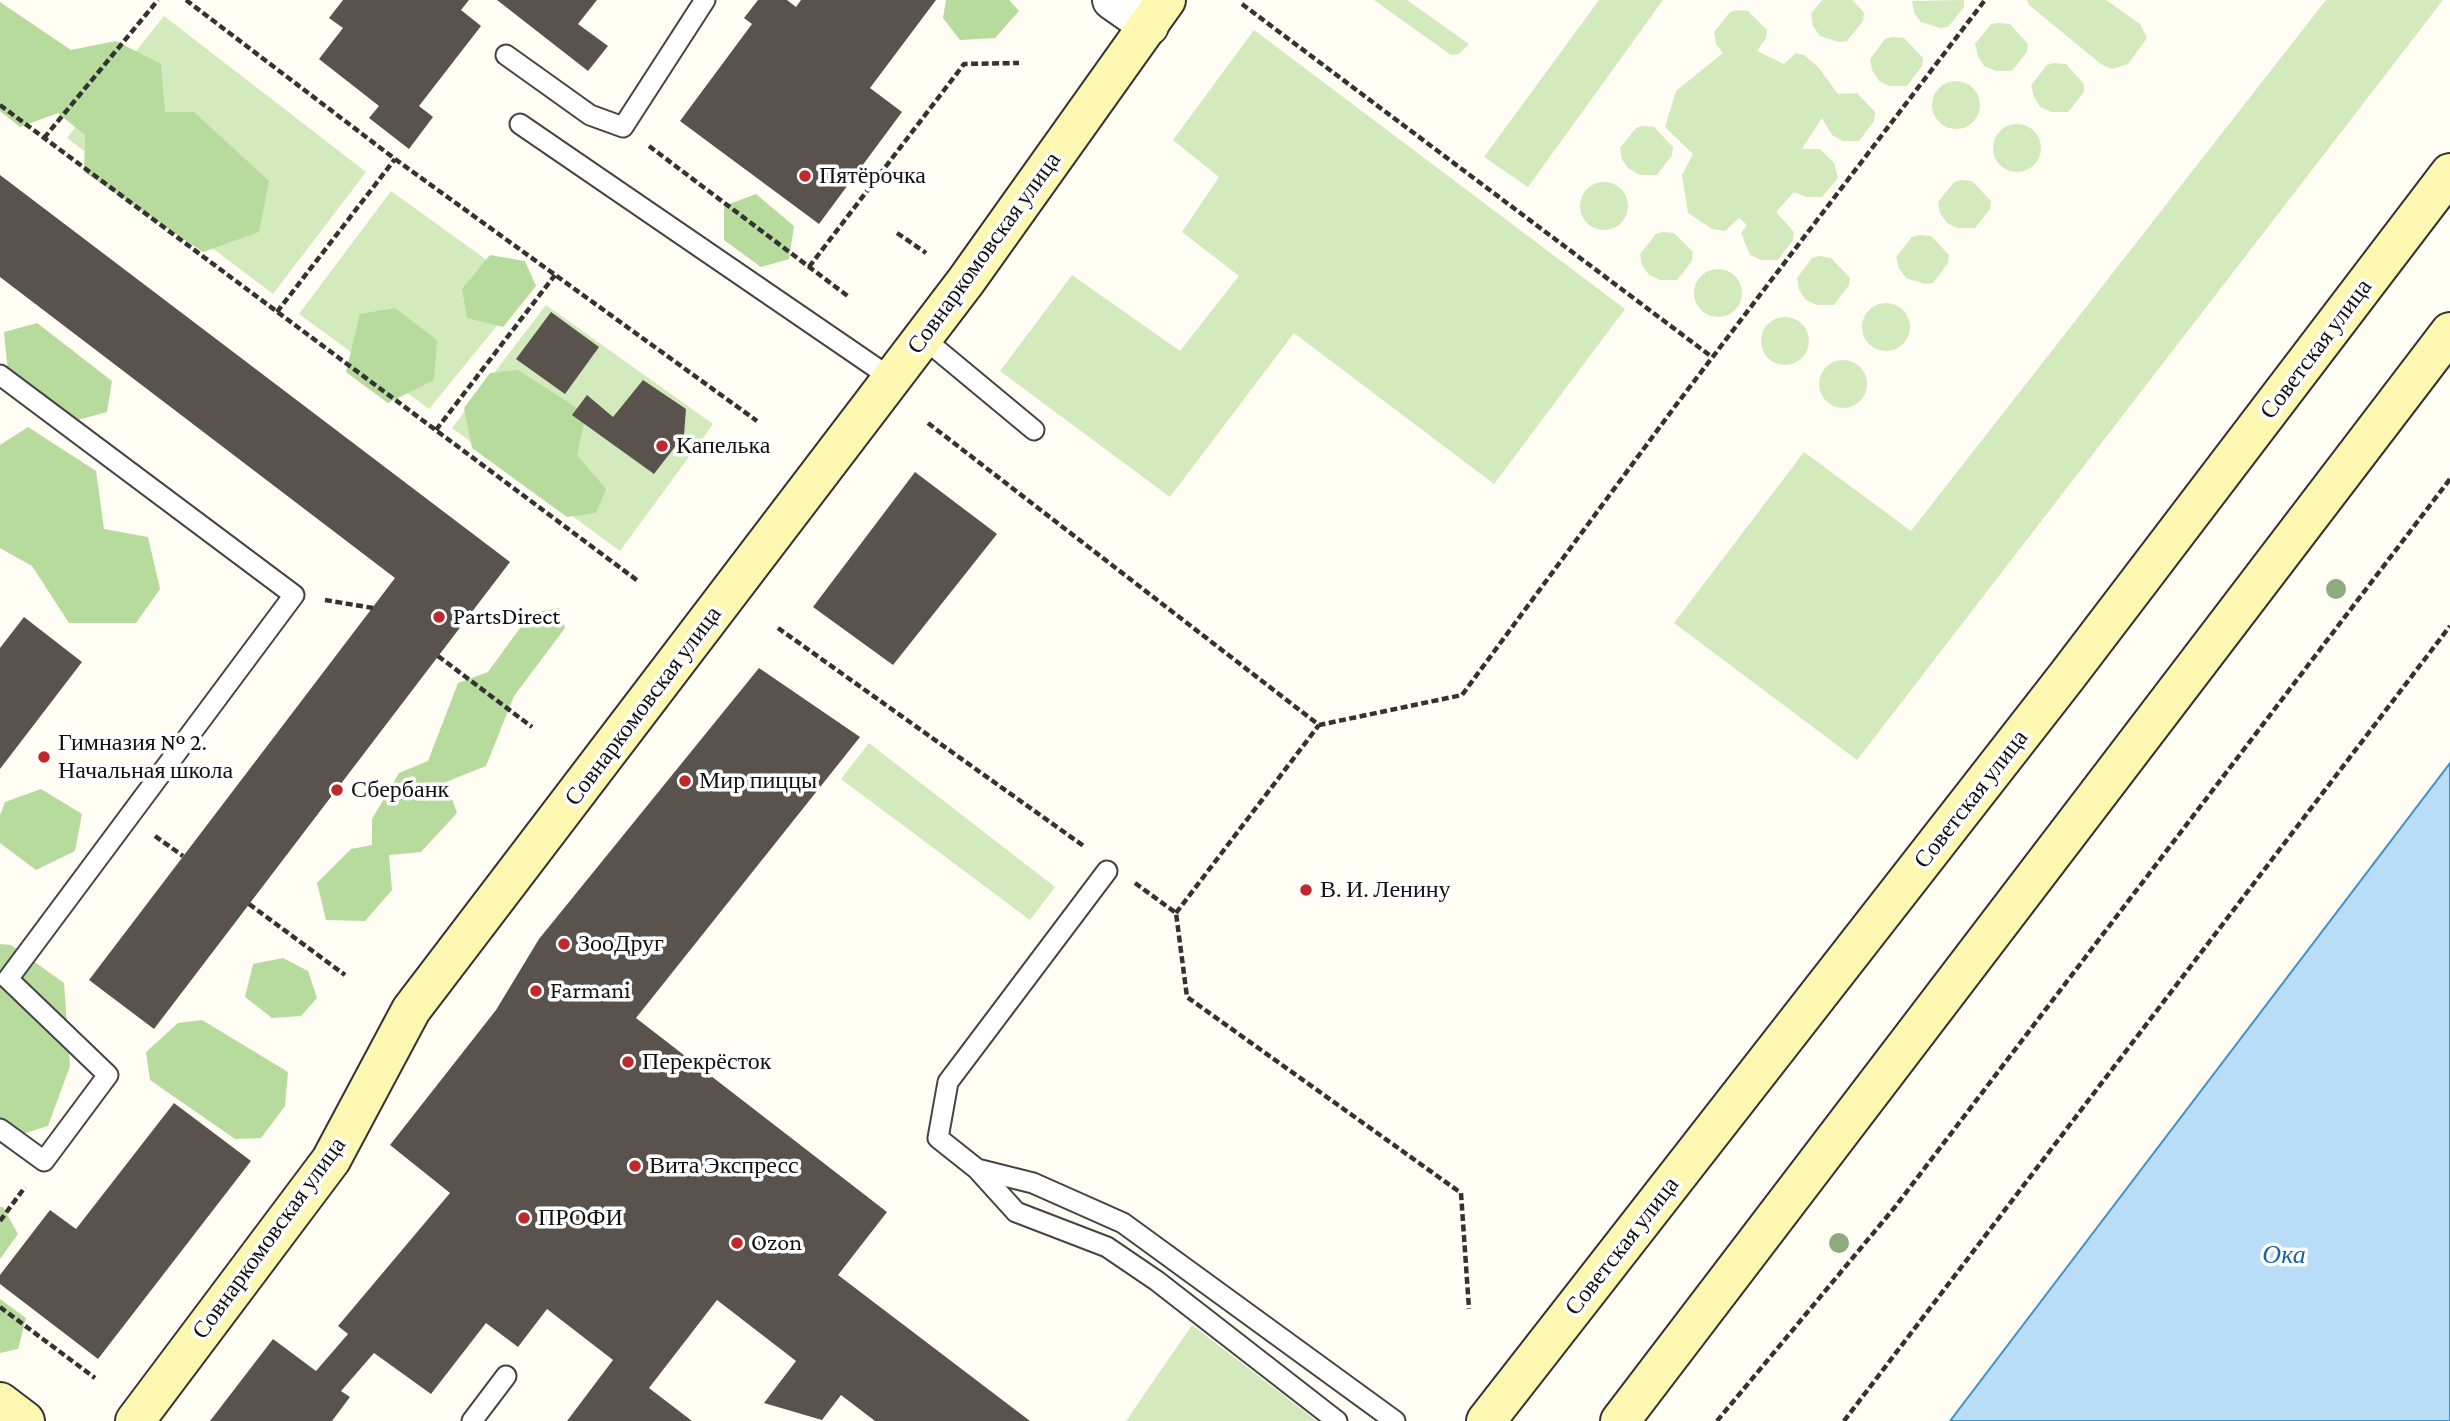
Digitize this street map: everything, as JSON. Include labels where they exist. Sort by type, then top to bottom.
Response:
[{"type":"main road","name":"Совнаркомовская улица","points":[[135,1421],[331,1160],[411,1010],[966,281],[1157,13]]},
{"type":"main road","name":"Советская улица","points":[[1486,1421],[2059,687],[2450,173]]},
{"type":"main road","points":[[1620,1421],[2450,332]]},
{"type":"main road","points":[[0,1402],[25,1421]]},
{"type":"street","points":[[1112,0],[1157,13]]},
{"type":"lane","points":[[506,55],[590,115],[623,127],[705,0]]},
{"type":"lane","points":[[520,124],[891,378]]},
{"type":"lane","points":[[922,337],[1034,430]]},
{"type":"lane","points":[[0,375],[293,595],[8,979],[108,1075],[44,1161],[0,1129]]},
{"type":"lane","points":[[1107,871],[948,1082],[938,1138],[977,1169],[1016,1212],[1107,1247],[1157,1281],[1337,1421]]},
{"type":"lane","points":[[977,1169],[1033,1183],[1123,1223],[1395,1421]]},
{"type":"lane","points":[[472,1421],[506,1376]]},
{"type":"path","points":[[44,138],[159,0]]},
{"type":"path","points":[[186,0],[396,159],[757,421]]},
{"type":"path","points":[[1469,1309],[1461,1193],[1187,997],[1176,913],[1319,724],[1462,695],[1712,358],[1984,0]]},
{"type":"path","points":[[1242,4],[1712,358]]},
{"type":"path","points":[[809,267],[964,64],[1019,63]]},
{"type":"path","points":[[0,105],[638,581]]},
{"type":"path","points":[[646,144],[849,297]]},
{"type":"path","points":[[278,312],[396,159]]},
{"type":"path","points":[[897,233],[926,253]]},
{"type":"path","points":[[436,430],[555,275]]},
{"type":"path","points":[[928,423],[1319,724]]},
{"type":"path","points":[[1717,1421],[1895,1207],[2450,480]]},
{"type":"path","points":[[293,595],[373,608]]},
{"type":"path","points":[[1844,1421],[2450,626]]},
{"type":"path","points":[[778,628],[1086,848]]},
{"type":"path","points":[[438,656],[532,727]]},
{"type":"path","points":[[1131,880],[1176,913]]},
{"type":"path","points":[[249,904],[345,975]]},
{"type":"path","points":[[0,1221],[44,1161]]},
{"type":"path","points":[[0,1307],[95,1378]]},
{"type":"green space","points":[[946,0],[1009,0],[1019,11],[995,38],[960,40],[943,18]]},
{"type":"green space","points":[[1374,0],[1407,0],[1469,44],[1459,54],[1451,55]]},
{"type":"green space","points":[[1599,0],[1663,0],[1528,187],[1484,157]]},
{"type":"green space","points":[[1822,0],[1852,0],[1864,13],[1863,21],[1847,41],[1839,42],[1820,36],[1813,26],[1811,14]]},
{"type":"green space","points":[[1964,0],[1964,7],[1948,27],[1940,28],[1921,22],[1914,13],[1912,1]]},
{"type":"green space","points":[[2027,0],[2106,0],[2140,24],[2147,38],[2128,64],[2112,69],[2101,64],[2029,5]]},
{"type":"green space","points":[[2326,0],[2443,0],[1857,760],[1674,623],[1804,452],[1911,531]]},
{"type":"green space","points":[[0,2],[71,50],[116,41],[161,64],[165,112],[194,112],[269,181],[259,232],[203,252],[84,172],[85,135],[58,113],[20,127],[0,111]]},
{"type":"green space","points":[[1748,11],[1767,30],[1766,38],[1757,51],[1784,64],[1796,53],[1804,55],[1818,67],[1838,94],[1857,93],[1875,112],[1874,121],[1859,141],[1843,141],[1832,135],[1822,118],[1802,149],[1820,149],[1834,163],[1838,178],[1822,197],[1806,197],[1794,192],[1776,212],[1794,232],[1793,240],[1778,260],[1761,260],[1750,255],[1741,233],[1747,225],[1739,218],[1725,231],[1712,229],[1688,213],[1682,175],[1693,154],[1665,127],[1676,91],[1723,53],[1716,44],[1714,32],[1730,12]]},
{"type":"green space","points":[[164,16],[366,172],[273,294],[67,138]]},
{"type":"green space","points":[[1991,24],[2010,24],[2028,44],[2027,52],[2012,71],[1996,71],[1984,66],[1978,56],[1975,44]]},
{"type":"green space","points":[[1254,30],[1625,309],[1494,484],[1294,333],[1170,497],[1000,371],[1072,275],[1180,351],[1239,276],[1182,232],[1219,177],[1173,140]]},
{"type":"green space","points":[[1904,38],[1923,58],[1922,66],[1907,86],[1890,86],[1879,81],[1872,70],[1870,59],[1885,39]]},
{"type":"green space","points":[[2066,64],[2084,84],[2084,92],[2068,112],[2052,112],[2040,107],[2034,97],[2031,85],[2047,65]]},
{"type":"green space","points":[[1956,81],[1973,88],[1980,105],[1973,122],[1956,129],[1939,122],[1932,105],[1939,88]]},
{"type":"green space","points":[[2017,124],[2026,125],[2034,131],[2040,139],[2040,157],[2034,165],[2026,171],[2017,172],[2008,171],[2000,165],[1994,157],[1993,148],[1994,139],[2000,131],[2008,125]]},
{"type":"green space","points":[[1654,127],[1673,147],[1672,155],[1657,175],[1640,175],[1629,169],[1622,160],[1620,148],[1636,128]]},
{"type":"green space","points":[[1972,181],[1991,201],[1990,209],[1975,228],[1958,228],[1947,223],[1940,213],[1938,202],[1954,182]]},
{"type":"green space","points":[[1604,182],[1613,183],[1621,189],[1627,197],[1627,215],[1621,223],[1613,229],[1604,230],[1595,229],[1587,223],[1581,215],[1580,206],[1581,197],[1587,189],[1595,183]]},
{"type":"green space","points":[[391,191],[527,289],[429,409],[299,314]]},
{"type":"green space","points":[[756,194],[794,226],[789,259],[761,267],[724,240],[724,206]]},
{"type":"green space","points":[[1674,233],[1693,252],[1692,261],[1677,280],[1660,280],[1649,275],[1642,265],[1640,254],[1656,234]]},
{"type":"green space","points":[[1931,236],[1949,255],[1948,263],[1933,283],[1925,284],[1906,278],[1899,268],[1896,257],[1912,237]]},
{"type":"green space","points":[[490,255],[525,261],[536,286],[503,327],[467,318],[462,289]]},
{"type":"green space","points":[[1812,258],[1831,258],[1850,278],[1849,285],[1834,305],[1817,305],[1806,300],[1799,290],[1797,278]]},
{"type":"green space","points":[[1718,269],[1727,270],[1735,276],[1741,284],[1741,302],[1735,310],[1727,316],[1718,317],[1709,316],[1701,310],[1695,302],[1694,293],[1695,284],[1701,276],[1709,270]]},
{"type":"green space","points":[[1886,303],[1895,304],[1903,310],[1909,318],[1909,336],[1903,344],[1895,350],[1886,351],[1877,350],[1869,344],[1863,336],[1862,327],[1863,318],[1869,310],[1877,304]]},
{"type":"green space","points":[[546,305],[713,424],[620,551],[452,428]]},
{"type":"green space","points":[[395,308],[437,340],[434,380],[388,403],[346,372],[360,314]]},
{"type":"green space","points":[[1785,317],[1794,318],[1802,324],[1808,332],[1808,350],[1802,358],[1794,364],[1785,365],[1776,364],[1768,358],[1762,350],[1761,341],[1762,332],[1768,324],[1776,318]]},
{"type":"green space","points":[[37,323],[112,381],[107,412],[74,421],[8,372],[4,332]]},
{"type":"green space","points":[[1843,360],[1852,361],[1860,367],[1866,375],[1866,393],[1860,401],[1852,407],[1843,408],[1834,407],[1826,401],[1820,393],[1819,384],[1820,375],[1826,367],[1834,361]]},
{"type":"green space","points":[[518,370],[586,414],[577,455],[606,489],[596,513],[567,517],[472,448],[464,408],[490,373]]},
{"type":"green space","points":[[28,427],[96,471],[104,529],[148,537],[160,589],[136,623],[69,623],[32,566],[0,548],[0,445]]},
{"type":"green space","points":[[559,608],[565,628],[514,696],[486,766],[446,782],[457,813],[421,852],[389,855],[392,890],[365,921],[326,920],[317,883],[351,849],[372,845],[372,819],[399,773],[428,761],[458,683],[488,672],[531,613]]},
{"type":"green space","points":[[869,743],[1055,887],[1030,920],[841,779]]},
{"type":"green space","points":[[41,789],[82,814],[75,851],[36,870],[0,843],[0,815],[5,802]]},
{"type":"green space","points":[[0,944],[11,945],[64,983],[70,1066],[48,1126],[0,1141]]},
{"type":"green space","points":[[283,958],[308,971],[317,998],[301,1016],[272,1018],[245,997],[253,964]]},
{"type":"green space","points":[[202,1020],[288,1072],[285,1106],[261,1138],[235,1139],[150,1080],[146,1052],[178,1023]]},
{"type":"green space","points":[[0,1207],[3,1207],[18,1234],[0,1259]]},
{"type":"green space","points":[[0,1299],[26,1318],[18,1349],[0,1353]]},
{"type":"green space","points":[[1192,1325],[1317,1421],[1126,1421]]},
{"type":"water","name":"Ока","points":[[2450,763],[2450,1421],[1950,1421]]},
{"type":"building","points":[[343,0],[469,0],[461,10],[481,26],[419,106],[433,117],[409,149],[369,118],[379,106],[319,59],[343,28],[329,18]]},
{"type":"building","points":[[497,0],[597,0],[578,24],[608,46],[588,71]]},
{"type":"building","points":[[758,0],[787,0],[796,7],[801,0],[936,0],[870,88],[902,112],[819,224],[680,121],[752,24],[744,18]]},
{"type":"building","points":[[0,175],[510,562],[154,1029],[89,980],[395,578],[0,277]]},
{"type":"building","points":[[551,312],[599,347],[565,394],[516,359]]},
{"type":"building","points":[[643,380],[686,409],[684,435],[654,474],[572,415],[587,395],[613,417]]},
{"type":"building","points":[[915,472],[997,534],[893,665],[813,607]]},
{"type":"building","points":[[24,617],[82,662],[0,769],[0,648]]},
{"type":"building","points":[[759,668],[860,737],[636,1018],[887,1212],[838,1275],[1030,1421],[875,1421],[841,1395],[822,1420],[764,1403],[796,1361],[717,1300],[649,1388],[692,1421],[567,1421],[613,1360],[547,1309],[518,1347],[486,1323],[431,1394],[374,1353],[341,1391],[350,1397],[332,1421],[210,1421],[273,1339],[316,1371],[348,1334],[338,1326],[450,1193],[390,1145],[496,1010],[539,939]]},
{"type":"building","points":[[174,1103],[251,1161],[98,1359],[0,1284],[0,1275],[50,1210],[76,1229]]},
{"type":"place","name":"Пятёрочка","points":[[805,176]]},
{"type":"place","name":"Капелька","points":[[662,446]]},
{"type":"place","name":"PartsDirect","points":[[439,617]]},
{"type":"place","name":"Гимназия № 2. Начальная школа","points":[[44,757]]},
{"type":"place","name":"Мир пиццы","points":[[685,781]]},
{"type":"place","name":"Сбербанк","points":[[337,790]]},
{"type":"place","name":"В. И. Ленину","points":[[1306,890]]},
{"type":"place","name":"ЗооДруг","points":[[564,944]]},
{"type":"place","name":"Farmani","points":[[536,991]]},
{"type":"place","name":"Перекрёсток","points":[[628,1062]]},
{"type":"place","name":"Вита Экспресс","points":[[635,1166]]},
{"type":"place","name":"ПРОФИ","points":[[524,1218]]},
{"type":"place","name":"Ozon","points":[[737,1243]]}]
